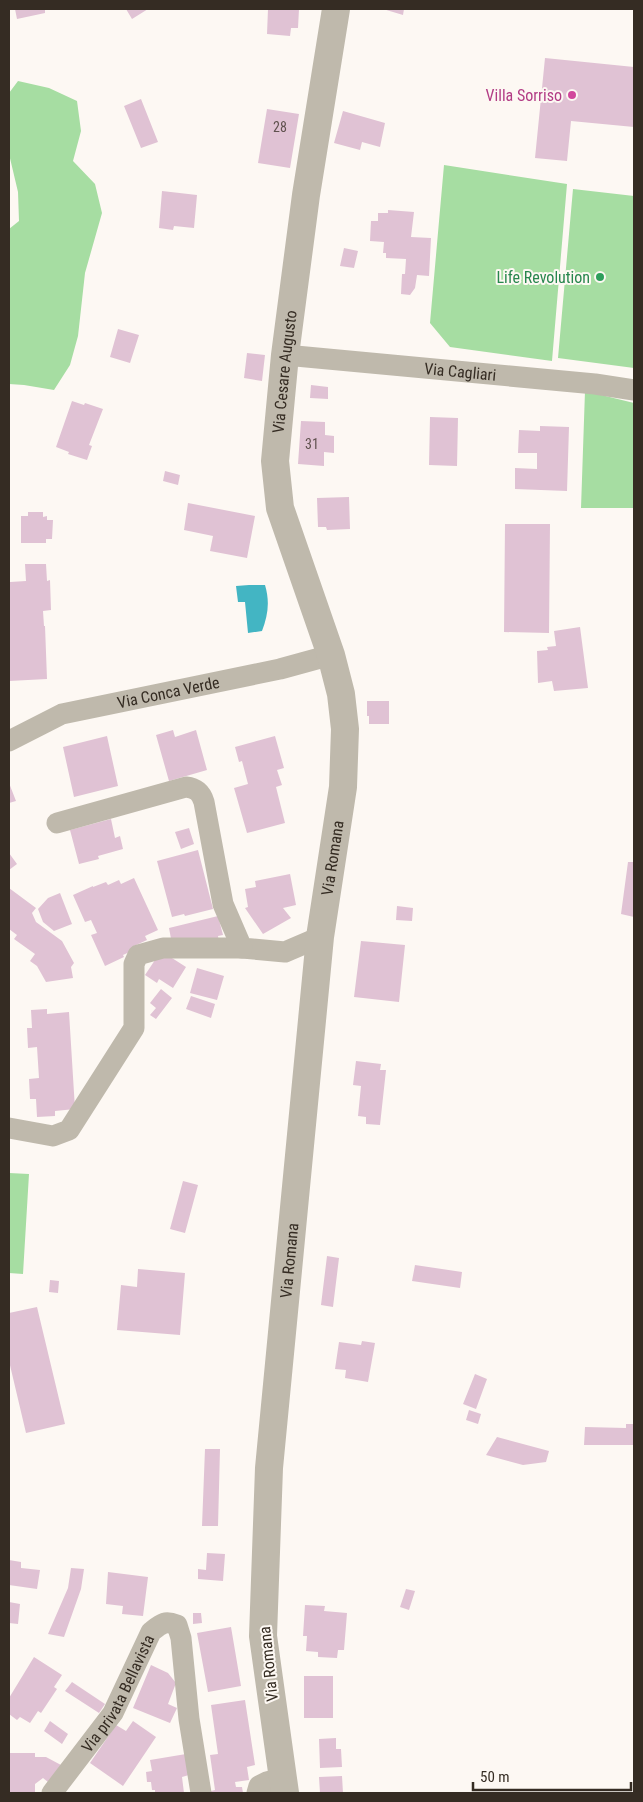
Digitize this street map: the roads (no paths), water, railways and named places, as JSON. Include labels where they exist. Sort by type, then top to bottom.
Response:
[{"type":"street","name":"Via Cesare Augusto","points":[[336,9],[306,195],[285,355],[275,461],[280,508],[331,655],[341,694],[346,729]]},
{"type":"street","name":"Via Cagliari","points":[[285,355],[595,384],[634,390]]},
{"type":"street","name":"Via Conca Verde","points":[[9,741],[62,714],[280,669],[331,655]]},
{"type":"street","name":"Via Romana","points":[[284,1785],[263,1636],[269,1468],[320,937],[343,787],[346,729]]},
{"type":"street","points":[[57,823],[186,787],[196,789],[204,802],[223,904],[242,948]]},
{"type":"street","points":[[9,1128],[53,1136],[70,1130],[134,1028],[134,964],[138,955],[163,948],[242,948],[285,952],[320,937]]},
{"type":"street","name":"Via privata Bellavista","points":[[52,1793],[113,1713],[151,1632],[161,1624],[169,1622],[177,1625],[181,1638],[189,1720],[201,1793]]},
{"type":"street","points":[[257,1793],[259,1786],[284,1785]]},
{"type":"water","points":[[265,585],[268,603],[262,631],[248,633],[245,602],[238,602],[236,586]]},
{"type":"place","name":"Villa Sorriso","points":[[572,95]]},
{"type":"place","name":"Life Revolution","points":[[600,277]]}]
